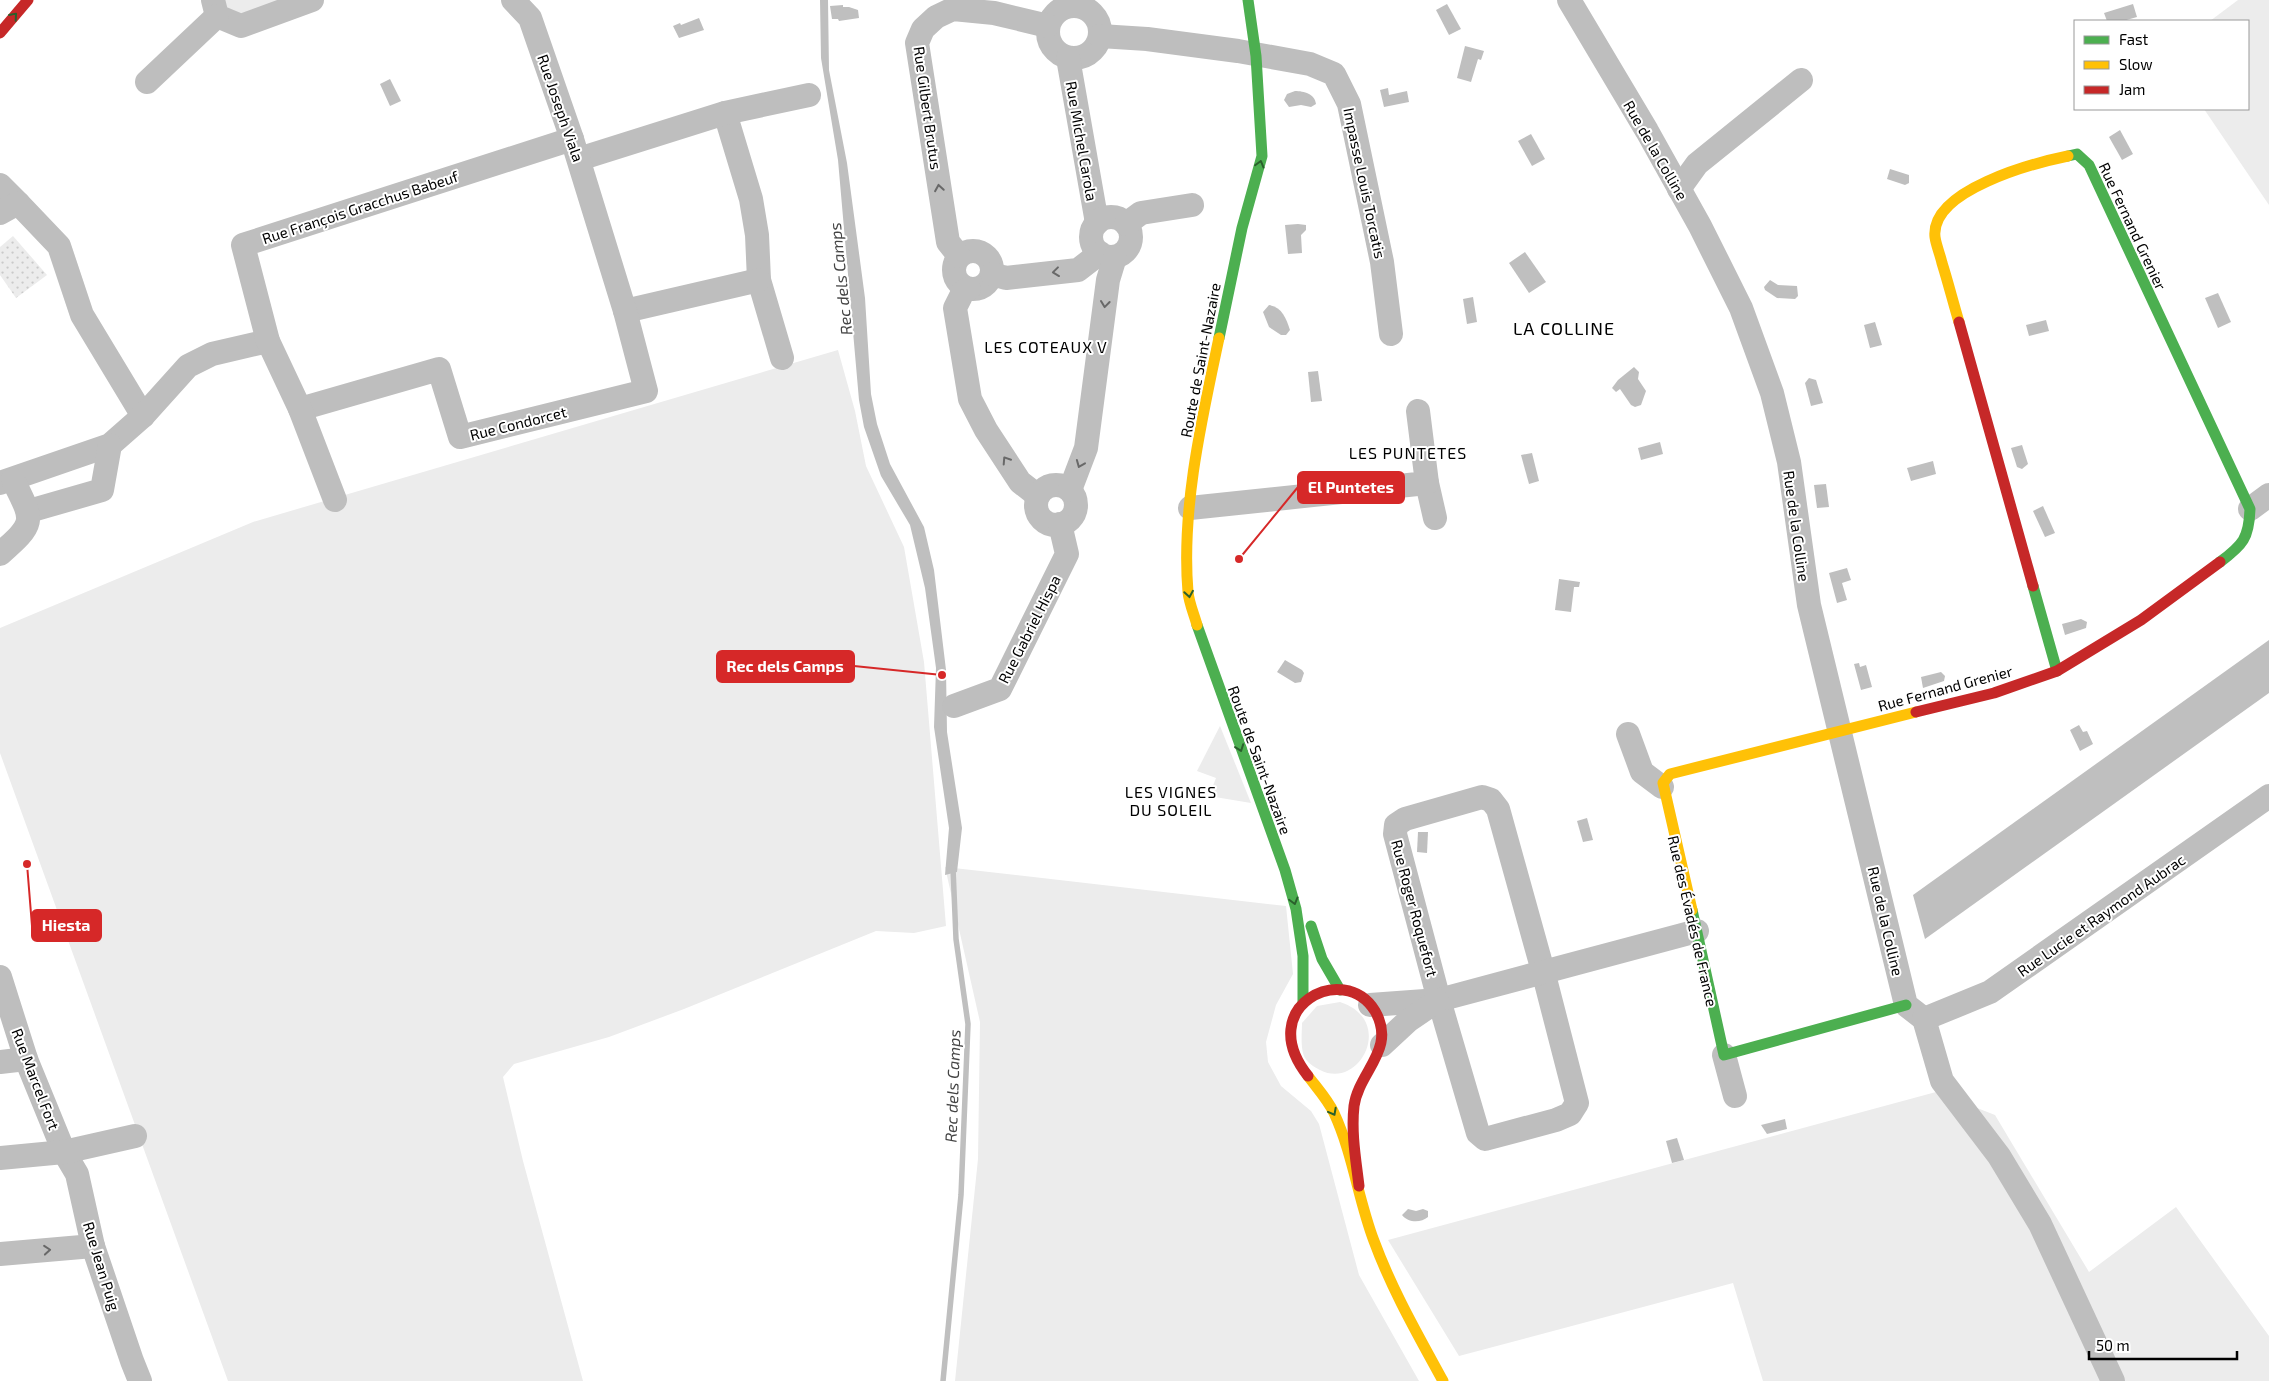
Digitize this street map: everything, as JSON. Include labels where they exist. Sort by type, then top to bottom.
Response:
[{"type":"street","points":[[0,33],[28,0]]},
{"type":"street","points":[[147,82],[215,8],[242,26],[312,0]]},
{"type":"street","name":"Rue Joseph Viala","points":[[513,0],[530,18],[576,149],[597,223]]},
{"type":"street","name":"Route de Saint-Nazaire","points":[[1248,0],[1242,52],[1262,156],[1242,228],[1210,382],[1189,518],[1188,593],[1202,644],[1285,870],[1296,910],[1303,956],[1303,1003]]},
{"type":"street","name":"Rue de la Colline","points":[[1569,0],[1679,189],[1741,308],[1772,394],[1788,462],[1809,605],[1840,731],[1915,1012],[1942,1081],[1999,1156],[2040,1224],[2113,1381]]},
{"type":"street","points":[[1102,18],[1098,44],[1085,56],[1068,58],[1060,55],[1050,42],[1048,26],[1058,11],[1075,6],[1092,12],[1147,39],[1242,52]]},
{"type":"street","name":"Rue Gilbert Brutus","points":[[959,256],[948,242],[917,43],[923,29],[936,17],[953,9],[993,7],[1048,26]]},
{"type":"street","name":"Impasse Louis Torcatis","points":[[1242,52],[1310,64],[1334,74],[1349,104],[1382,262],[1391,334]]},
{"type":"street","name":"Rue Michel Carola","points":[[1068,58],[1097,223]]},
{"type":"street","points":[[1679,189],[1697,164],[1801,80]]},
{"type":"street","points":[[576,149],[809,95]]},
{"type":"street","points":[[725,113],[751,199],[757,235],[759,280],[782,358]]},
{"type":"street","name":"Rue François Gracchus Babeuf","points":[[268,341],[243,245],[576,149]]},
{"type":"street","name":"Rue Fernand Grenier","points":[[1840,731],[1994,693],[2057,671],[2141,620],[2238,549],[2249,529],[2250,509],[2089,165],[2077,154],[2056,158],[1977,185],[1957,197],[1940,215],[1935,235],[1995,456],[2057,671]]},
{"type":"street","name":"Route de Saint-Nazaire","points":[[1242,228],[1246,171]]},
{"type":"street","points":[[0,185],[9,208],[59,246],[82,315],[143,416]]},
{"type":"street","points":[[1126,224],[1141,213],[1192,204]]},
{"type":"street","points":[[992,274],[1006,278],[1078,270],[1107,255],[1122,253],[1128,247],[1131,240],[1126,224],[1119,219],[1104,219],[1097,223],[1091,239],[1094,247],[1107,255]]},
{"type":"street","name":"Rue Condorcet","points":[[300,409],[439,368],[460,437],[646,391],[625,311],[597,223]]},
{"type":"street","points":[[970,289],[962,286],[954,275],[955,262],[966,251],[974,250],[982,252],[989,258],[992,274],[983,286],[963,292],[955,308],[970,398],[986,430],[1020,482],[1038,496]]},
{"type":"street","points":[[1070,490],[1086,448],[1108,280],[1107,255]]},
{"type":"street","points":[[625,311],[759,280]]},
{"type":"street","points":[[0,554],[26,531],[29,511],[6,481],[110,446],[143,416],[188,366],[212,354],[268,341],[300,409],[335,500]]},
{"type":"street","points":[[1418,411],[1427,483],[1435,518]]},
{"type":"street","points":[[29,511],[102,490],[110,446]]},
{"type":"street","points":[[1189,518],[1427,483]]},
{"type":"street","points":[[1056,485],[1070,490],[1075,497],[1076,506],[1074,514],[1068,521],[1060,524],[1046,522],[1040,517],[1037,510],[1038,496],[1049,486],[1056,485]]},
{"type":"street","points":[[2250,509],[2269,495]]},
{"type":"street","name":"Route de Saint-Nazaire","points":[[1189,518],[1201,600],[1216,652],[1292,854],[1314,941],[1324,964],[1340,990]]},
{"type":"street","name":"Rue Gabriel Hispa","points":[[954,706],[1000,689],[1067,554],[1060,524]]},
{"type":"street","points":[[1628,734],[1642,772],[1662,787],[1666,777],[1670,774],[1840,731]]},
{"type":"street","name":"Rue des Évadés de France","points":[[1662,787],[1735,1096]]},
{"type":"street","name":"Rue Lucie et Raymond Aubrac","points":[[1915,1012],[1990,992],[2269,796]]},
{"type":"street","name":"Rue Roger Roquefort","points":[[1482,797],[1491,800],[1498,809],[1543,971],[1577,1103],[1570,1114],[1556,1120],[1486,1138],[1478,1133],[1438,1000],[1394,834],[1396,825],[1405,819],[1482,797]]},
{"type":"street","name":"Rue Roger Roquefort","points":[[1370,1005],[1438,1000],[1697,931]]},
{"type":"street","name":"Rue Marcel Fort","points":[[0,977],[26,1059],[64,1152]]},
{"type":"street","points":[[1359,1186],[1352,1121],[1356,1096],[1370,1068],[1378,1058],[1382,1045],[1382,1031],[1378,1017],[1370,1005],[1361,997],[1340,990],[1327,991],[1314,995],[1303,1003],[1294,1015],[1290,1030],[1290,1045],[1296,1060],[1334,1111],[1359,1186],[1373,1239],[1410,1319],[1443,1381]]},
{"type":"street","name":"Rue Roger Roquefort","points":[[1382,1045],[1409,1020],[1438,1000]]},
{"type":"street","points":[[1724,1055],[1915,1012]]},
{"type":"street","points":[[0,1062],[26,1059]]},
{"type":"street","points":[[1352,1080],[1370,1068]]},
{"type":"street","points":[[1306,1072],[1324,1081]]},
{"type":"street","points":[[0,1158],[64,1152],[135,1136]]},
{"type":"street","name":"Rue Jean Puig","points":[[64,1152],[77,1174],[93,1246],[140,1381]]},
{"type":"street","points":[[0,1254],[93,1246]]},
{"type":"shaded area","points":[[222,0],[287,0],[237,17],[230,14]]},
{"type":"shaded area","points":[[820,0],[828,0],[829,70],[847,163],[865,298],[871,394],[877,424],[890,464],[924,527],[934,570],[946,670],[947,732],[962,828],[957,872],[945,875],[949,828],[934,727],[936,668],[925,588],[910,525],[881,476],[864,427],[859,400],[838,160],[821,58]]},
{"type":"shaded area","points":[[2238,0],[2269,0],[2269,205],[2205,110],[2249,110],[2249,20],[2211,20]]},
{"type":"shaded area","points":[[1447,4],[1461,29],[1449,35],[1436,10]]},
{"type":"shaded area","points":[[2133,4],[2137,17],[2126,20],[2107,20],[2104,13]]},
{"type":"shaded area","points":[[843,5],[843,7],[858,10],[859,18],[839,21],[838,19],[832,19],[830,6]]},
{"type":"shaded area","points":[[699,18],[704,30],[679,38],[673,26]]},
{"type":"shaded area","points":[[1465,46],[1484,51],[1481,60],[1478,59],[1471,82],[1457,78]]},
{"type":"shaded area","points":[[390,79],[401,101],[390,106],[380,84]]},
{"type":"shaded area","points":[[1388,88],[1389,95],[1407,91],[1409,102],[1384,107],[1380,90]]},
{"type":"shaded area","points":[[1295,91],[1308,94],[1314,98],[1316,104],[1311,107],[1301,105],[1289,107],[1284,100],[1287,94]]},
{"type":"shaded area","points":[[2120,130],[2133,154],[2122,160],[2109,137]]},
{"type":"shaded area","points":[[1531,134],[1545,159],[1532,166],[1518,141]]},
{"type":"shaded area","points":[[1890,169],[1909,175],[1909,183],[1905,185],[1887,179]]},
{"type":"shaded area","points":[[1285,225],[1306,225],[1306,230],[1301,235],[1302,253],[1288,254]]},
{"type":"shaded area","points":[[13,236],[47,275],[16,298],[0,275],[0,247]]},
{"type":"shaded area","points":[[1525,252],[1546,282],[1529,293],[1509,263]]},
{"type":"shaded area","points":[[1770,280],[1778,285],[1797,286],[1798,296],[1795,299],[1777,298],[1765,290],[1764,287]]},
{"type":"shaded area","points":[[2218,293],[2231,322],[2218,328],[2205,298]]},
{"type":"shaded area","points":[[1473,297],[1477,322],[1467,324],[1463,299]]},
{"type":"shaded area","points":[[1269,305],[1277,308],[1285,317],[1290,330],[1286,335],[1281,335],[1269,327],[1263,312]]},
{"type":"shaded area","points":[[2046,320],[2049,331],[2029,336],[2026,325]]},
{"type":"shaded area","points":[[1875,322],[1882,345],[1870,348],[1864,325]]},
{"type":"shaded area","points":[[838,350],[855,411],[866,466],[904,547],[924,662],[946,926],[914,933],[876,931],[684,1009],[609,1037],[514,1064],[503,1077],[523,1161],[583,1381],[228,1381],[0,753],[0,628],[253,522]]},
{"type":"shaded area","points":[[1634,367],[1639,372],[1638,379],[1646,391],[1641,405],[1635,407],[1631,405],[1620,389],[1616,392],[1612,388],[1618,380]]},
{"type":"shaded area","points":[[1318,371],[1322,401],[1311,402],[1308,372]]},
{"type":"shaded area","points":[[1809,378],[1816,380],[1823,403],[1811,406],[1805,383]]},
{"type":"shaded area","points":[[1660,442],[1663,454],[1641,460],[1638,448]]},
{"type":"shaded area","points":[[2022,445],[2028,464],[2022,469],[2017,467],[2011,448]]},
{"type":"shaded area","points":[[1532,453],[1539,481],[1529,484],[1521,455]]},
{"type":"shaded area","points":[[1933,461],[1936,474],[1911,481],[1907,468]]},
{"type":"shaded area","points":[[1826,484],[1829,507],[1817,508],[1814,485]]},
{"type":"shaded area","points":[[2043,506],[2055,533],[2045,537],[2033,511]]},
{"type":"shaded area","points":[[1847,568],[1851,580],[1842,583],[1847,600],[1837,603],[1829,573]]},
{"type":"shaded area","points":[[1559,579],[1580,582],[1579,587],[1574,587],[1571,612],[1555,610]]},
{"type":"shaded area","points":[[2081,619],[2087,622],[2086,628],[2065,635],[2062,624]]},
{"type":"shaded area","points":[[2269,640],[2269,693],[1925,939],[1913,895]]},
{"type":"shaded area","points":[[1285,660],[1302,670],[1304,673],[1301,682],[1295,683],[1277,672]]},
{"type":"shaded area","points":[[1859,663],[1860,667],[1866,665],[1872,687],[1861,690],[1854,664]]},
{"type":"shaded area","points":[[1941,672],[1945,676],[1944,681],[1923,688],[1921,677]]},
{"type":"shaded area","points":[[2079,725],[2083,732],[2087,731],[2093,744],[2080,751],[2070,730]]},
{"type":"shaded area","points":[[1220,726],[1251,803],[1209,796],[1216,778],[1197,771]]},
{"type":"shaded area","points":[[1587,818],[1593,840],[1583,842],[1577,821]]},
{"type":"shaded area","points":[[1418,832],[1428,832],[1427,853],[1417,852]]},
{"type":"shaded area","points":[[945,867],[1286,906],[1293,974],[1276,1005],[1266,1042],[1268,1062],[1281,1086],[1311,1111],[1319,1124],[1359,1275],[1419,1381],[955,1381],[978,1159],[980,1022]]},
{"type":"shaded area","points":[[1340,1002],[1357,1011],[1366,1023],[1369,1037],[1366,1051],[1359,1062],[1348,1071],[1335,1074],[1318,1069],[1305,1058],[1302,1045],[1302,1023],[1317,1006]]},
{"type":"shaded area","points":[[1936,1092],[1995,1115],[2089,1272],[2176,1207],[2269,1336],[2269,1381],[1763,1381],[1733,1283],[1459,1356],[1388,1240]]},
{"type":"shaded area","points":[[1785,1119],[1787,1129],[1767,1134],[1761,1125]]},
{"type":"shaded area","points":[[1677,1138],[1684,1160],[1672,1163],[1666,1141]]},
{"type":"shaded area","points":[[1408,1209],[1428,1211],[1428,1217],[1418,1221],[1408,1220],[1402,1215]]},
{"type":"waterway","name":"Rec dels Camps","points":[[943,1381],[961,1195],[968,1024],[956,939],[953,868]]},
{"type":"traffic: fast","points":[[1219,338],[1242,228],[1262,156],[1256,56],[1248,0]]},
{"type":"traffic: fast","points":[[2068,156],[2077,154],[2089,165],[2250,509],[2248,527],[2243,540],[2234,551],[2220,562]]},
{"type":"traffic: fast","points":[[2033,586],[2057,671]]},
{"type":"traffic: fast","points":[[1197,625],[1285,870],[1296,909],[1303,956],[1303,1003]]},
{"type":"traffic: fast","points":[[1692,910],[1724,1055],[1906,1005]]},
{"type":"traffic: fast","points":[[1311,926],[1322,959],[1340,990]]},
{"type":"traffic: slow","points":[[1959,322],[1935,237],[1938,220],[1949,206],[1966,193],[1987,182],[2010,172],[2068,156]]},
{"type":"traffic: slow","points":[[1197,625],[1188,592],[1187,529],[1194,464],[1219,338]]},
{"type":"traffic: slow","points":[[1692,910],[1663,783],[1670,774],[1916,712]]},
{"type":"traffic: slow","points":[[1308,1076],[1326,1099],[1334,1113],[1346,1144],[1368,1225],[1381,1259],[1406,1312],[1443,1381]]},
{"type":"traffic: jam","points":[[0,33],[28,0]]},
{"type":"traffic: jam","points":[[1959,322],[2033,586]]},
{"type":"traffic: jam","points":[[1916,712],[1994,693],[2057,671],[2141,620],[2220,562]]},
{"type":"traffic: jam","points":[[1308,1076],[1294,1051],[1291,1030],[1297,1012],[1309,999],[1326,991],[1344,990],[1361,996],[1375,1011],[1381,1025],[1382,1037],[1375,1060],[1362,1082],[1354,1106],[1353,1136],[1359,1186]]},
{"type":"place","name":"El Puntetes","points":[[1239,559]]},
{"type":"place","name":"Rec dels Camps","points":[[942,675]]},
{"type":"place","name":"Hiesta","points":[[27,864]]},
{"type":"district","name":"LA COLLINE","points":[[1564,328]]},
{"type":"district","name":"LES COTEAUX V","points":[[1046,346]]},
{"type":"district","name":"LES PUNTETES","points":[[1408,452]]},
{"type":"district","name":"LES VIGNES DU SOLEIL","points":[[1171,800]]}]
